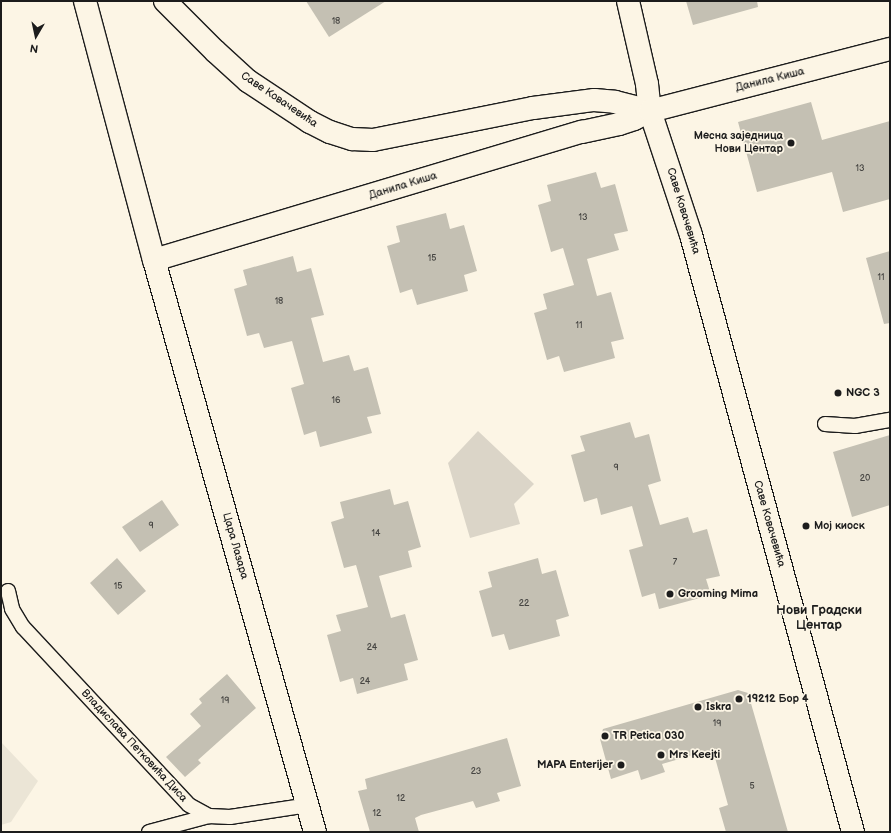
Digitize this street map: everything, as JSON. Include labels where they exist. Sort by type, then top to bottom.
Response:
[{"type":"street","name":"Цара Лазара","points":[[85,1],[154,260],[308,805],[314,832]]},
{"type":"street","name":"Саве Ковачевића","points":[[165,1],[214,51],[248,81],[310,122],[330,132],[352,139],[373,140],[533,108],[594,100],[615,102],[650,111],[691,235],[853,832]]},
{"type":"street","points":[[628,1],[647,84],[650,111]]},
{"type":"street","name":"Данила Киша","points":[[154,260],[582,132],[619,124],[650,111],[890,49]]},
{"type":"lane","points":[[825,424],[854,426],[890,420]]},
{"type":"lane","name":"Владислава Петковића Диса","points":[[8,591],[12,609],[23,627],[189,805],[209,816],[230,817],[308,805]]},
{"type":"lane","points":[[149,832],[209,816]]},
{"type":"shaded area","points":[[478,431],[534,484],[514,504],[520,524],[470,538],[448,463]]},
{"type":"shaded area","points":[[1,742],[38,781],[11,822],[1,825]]},
{"type":"building","points":[[306,1],[386,1],[329,37]]},
{"type":"building","points":[[686,1],[757,1],[758,7],[693,25]]},
{"type":"building","points":[[811,102],[822,140],[890,121],[890,199],[843,212],[832,172],[757,192],[738,122]]},
{"type":"building","points":[[596,172],[601,188],[615,184],[628,231],[614,234],[619,250],[587,259],[597,296],[611,292],[624,339],[611,342],[615,358],[564,372],[559,356],[547,360],[534,313],[547,309],[543,294],[574,285],[563,248],[551,252],[538,205],[551,201],[547,185]]},
{"type":"building","points":[[446,213],[450,229],[464,225],[477,271],[464,275],[468,291],[417,305],[412,289],[400,293],[387,246],[400,242],[396,226]]},
{"type":"building","points":[[890,251],[890,323],[884,324],[866,258]]},
{"type":"building","points":[[293,256],[297,272],[311,268],[324,315],[311,318],[323,362],[349,355],[354,371],[368,367],[381,414],[367,417],[372,433],[320,447],[316,431],[304,435],[291,388],[304,384],[292,341],[264,348],[259,333],[247,336],[234,289],[247,285],[243,270]]},
{"type":"building","points":[[630,422],[635,438],[649,434],[661,481],[648,485],[660,525],[688,517],[693,533],[707,529],[720,576],[706,579],[711,595],[659,609],[655,593],[642,597],[629,550],[643,546],[632,506],[601,515],[597,498],[584,502],[571,455],[585,451],[580,436]]},
{"type":"building","points":[[890,435],[890,505],[852,517],[833,452]]},
{"type":"building","points":[[390,489],[394,505],[408,501],[421,547],[408,551],[412,567],[379,576],[391,618],[405,614],[418,660],[404,664],[408,680],[357,694],[353,678],[340,682],[327,635],[341,631],[336,615],[368,607],[356,565],[344,568],[331,522],[344,518],[340,502]]},
{"type":"building","points":[[162,500],[179,525],[140,552],[122,527]]},
{"type":"building","points":[[117,558],[146,591],[118,615],[90,583]]},
{"type":"building","points":[[538,558],[542,574],[556,570],[569,616],[556,620],[560,636],[509,650],[504,634],[492,637],[479,591],[492,587],[488,572]]},
{"type":"building","points":[[227,674],[256,708],[198,760],[201,763],[185,777],[166,757],[201,726],[190,714],[202,703],[199,699]]},
{"type":"building","points":[[738,690],[748,693],[788,832],[726,832],[719,808],[728,805],[714,754],[709,755],[707,751],[662,764],[665,772],[641,780],[638,770],[611,779],[600,739],[603,729]]},
{"type":"building","points":[[507,738],[521,786],[497,793],[500,801],[476,808],[473,801],[421,815],[415,818],[419,832],[370,832],[358,791],[367,789],[365,779]]},
{"type":"place","name":"Месна заједница Нови Центар","points":[[791,143]]},
{"type":"place","name":"NGC 3","points":[[838,393]]},
{"type":"place","name":"Мој киоск","points":[[806,526]]},
{"type":"place","name":"Grooming Mima","points":[[670,594]]},
{"type":"place","name":"19212 Бор 4","points":[[739,699]]},
{"type":"place","name":"Iskra","points":[[698,707]]},
{"type":"place","name":"TR Petica 030","points":[[605,736]]},
{"type":"place","name":"Mrs Keejti","points":[[661,755]]},
{"type":"place","name":"MAPA Enterijer","points":[[621,765]]},
{"type":"district","name":"Нови Градски Центар","points":[[819,618]]}]
